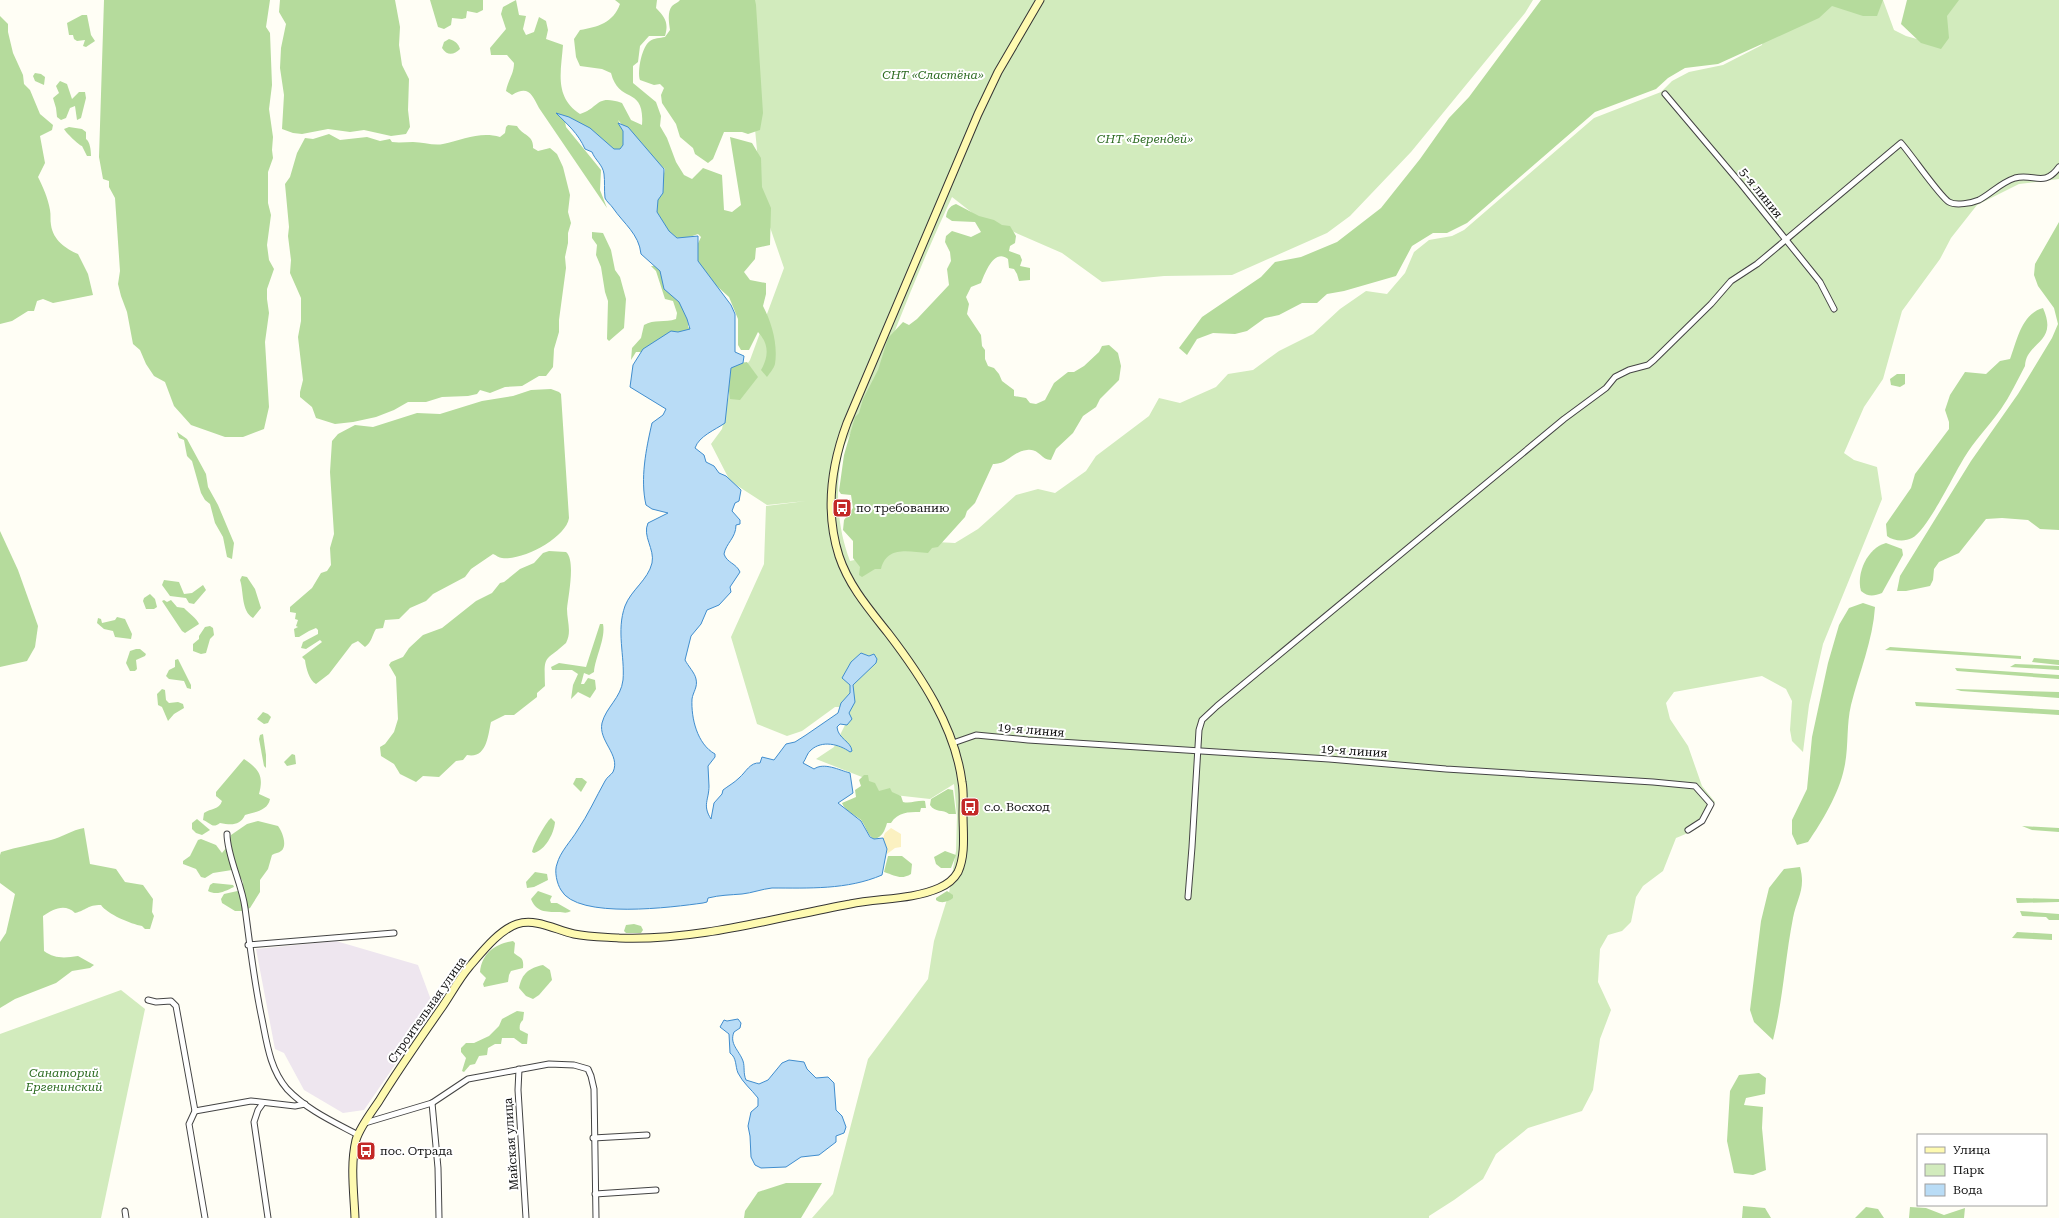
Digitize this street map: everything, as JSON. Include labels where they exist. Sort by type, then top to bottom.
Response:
[{"type":"street","name":"Строительная улица","points":[[355,1218],[354,1160],[358,1135],[400,1067],[468,968],[498,937],[514,925],[531,923],[585,936],[639,938],[698,932],[797,915],[851,903],[922,893],[941,888],[954,879],[961,863],[964,840],[963,784],[953,743],[929,694],[891,637],[857,593],[839,556],[831,496],[832,474],[838,445],[978,114],[998,72],[1040,0]]},
{"type":"street","name":"5-я линия","points":[[1665,94],[1741,184],[1820,282],[1834,309]]},
{"type":"street","points":[[1188,897],[1199,730],[1202,720],[1217,706],[1559,424],[1606,388],[1616,377],[1629,370],[1648,365],[1711,304],[1730,281],[1757,264],[1901,143],[1940,193],[1949,202],[1959,204],[1978,200],[2005,181],[2019,177],[2046,179],[2053,175],[2059,167]]},
{"type":"street","name":"19-я линия","points":[[953,743],[976,735],[1028,740],[1695,786],[1712,804],[1702,821],[1688,830]]},
{"type":"street","points":[[227,834],[228,846],[242,892],[248,945],[269,1057],[277,1075],[287,1089],[328,1120],[358,1135]]},
{"type":"street","points":[[248,945],[394,933]]},
{"type":"street","points":[[148,1000],[171,1002],[176,1006],[195,1111],[189,1124],[205,1218]]},
{"type":"street","points":[[365,1123],[432,1103],[468,1079],[549,1064],[574,1065],[588,1069],[594,1089],[596,1218]]},
{"type":"street","name":"Майская улица","points":[[519,1069],[518,1090],[526,1218]]},
{"type":"street","points":[[195,1111],[251,1101],[295,1106],[305,1104]]},
{"type":"street","points":[[263,1103],[258,1110],[254,1122],[268,1218]]},
{"type":"street","points":[[432,1103],[438,1168],[439,1218]]},
{"type":"street","points":[[594,1138],[647,1135]]},
{"type":"street","points":[[595,1194],[656,1190]]},
{"type":"street","points":[[125,1211],[126,1218]]},
{"type":"shaded area","points":[[336,941],[418,965],[434,1008],[364,1110],[343,1113],[304,1090],[284,1053],[275,1049],[256,949]]},
{"type":"green space","points":[[104,0],[270,0],[266,27],[270,33],[272,85],[269,109],[273,137],[273,158],[268,172],[268,203],[271,215],[267,245],[269,260],[274,269],[267,289],[269,313],[265,342],[269,407],[264,429],[243,437],[225,437],[191,425],[174,406],[165,382],[154,376],[146,364],[140,350],[133,344],[127,312],[118,284],[120,271],[115,198],[109,187],[109,181],[103,179],[99,157]]},
{"type":"green space","points":[[280,0],[395,0],[400,27],[399,45],[402,65],[409,79],[408,110],[410,127],[406,134],[391,136],[364,130],[350,132],[328,129],[302,134],[293,133],[282,129],[284,95],[280,68],[281,48],[286,24],[279,12]]},
{"type":"green space","points":[[430,0],[483,0],[483,10],[477,13],[467,11],[466,18],[452,18],[451,25],[444,29],[438,27]]},
{"type":"green space","points":[[516,0],[519,15],[526,16],[523,29],[526,35],[534,32],[539,17],[546,21],[548,30],[546,39],[563,45],[561,83],[566,100],[572,107],[580,114],[602,101],[607,100],[622,103],[631,120],[642,125],[640,104],[636,99],[620,89],[615,83],[611,73],[602,69],[580,66],[576,57],[574,39],[580,30],[599,25],[609,20],[620,4],[615,0],[657,0],[656,8],[664,17],[667,27],[665,36],[649,36],[640,46],[638,62],[633,66],[633,83],[656,102],[661,116],[660,126],[667,138],[676,162],[684,175],[692,179],[703,168],[722,175],[724,210],[732,212],[741,205],[730,137],[752,143],[761,158],[762,187],[771,208],[770,245],[756,248],[755,259],[744,272],[750,280],[766,283],[766,294],[763,306],[772,327],[776,349],[775,364],[767,377],[761,370],[764,365],[767,350],[762,337],[758,332],[749,350],[741,350],[738,345],[738,319],[729,297],[710,280],[700,265],[694,252],[701,237],[698,234],[682,238],[672,235],[655,213],[665,169],[647,154],[618,120],[627,140],[627,147],[618,152],[564,116],[566,127],[601,170],[600,190],[607,208],[539,108],[532,95],[529,92],[522,91],[512,95],[506,91],[514,63],[507,55],[491,55],[490,48],[506,29],[501,14],[503,7]]},
{"type":"green space","points":[[680,0],[755,0],[756,5],[763,113],[760,130],[748,134],[742,132],[724,132],[713,159],[708,163],[695,154],[693,148],[680,137],[676,124],[662,103],[661,95],[664,88],[660,84],[654,85],[640,80],[639,76],[641,59],[647,44],[652,40],[665,37],[670,30],[670,8]]},
{"type":"green space","points":[[743,0],[1533,0],[1525,13],[1411,152],[1350,216],[1327,233],[1232,275],[1164,276],[1102,282],[1062,253],[975,215],[952,197],[918,274],[864,411],[843,448],[838,481],[838,508],[842,535],[850,561],[936,542],[955,543],[978,529],[1016,495],[1038,489],[1055,493],[1086,471],[1096,456],[1149,416],[1159,398],[1180,403],[1216,387],[1228,374],[1253,370],[1279,351],[1313,334],[1340,309],[1366,291],[1387,294],[1405,273],[1414,252],[1429,240],[1452,236],[1464,230],[1594,118],[1661,92],[1672,81],[1689,72],[1723,65],[1762,45],[1765,26],[1787,9],[1883,0],[1894,30],[1906,36],[1924,41],[1949,0],[2059,0],[2059,179],[2019,184],[1977,205],[1951,238],[1940,259],[1902,311],[1883,379],[1864,407],[1844,453],[1854,460],[1877,467],[1882,499],[1823,644],[1809,705],[1803,752],[1792,741],[1790,730],[1792,701],[1786,689],[1762,676],[1674,692],[1666,703],[1670,719],[1688,746],[1702,786],[1715,802],[1708,817],[1701,826],[1676,838],[1663,871],[1643,886],[1636,897],[1631,922],[1622,931],[1608,935],[1600,949],[1598,982],[1611,1010],[1600,1039],[1593,1090],[1582,1111],[1528,1128],[1496,1154],[1483,1179],[1429,1216],[1429,1218],[812,1218],[833,1194],[868,1059],[928,979],[934,941],[949,893],[956,851],[957,816],[954,784],[930,799],[894,795],[879,797],[862,777],[816,759],[834,747],[846,723],[850,707],[835,707],[802,731],[787,736],[757,724],[731,637],[764,564],[766,506],[806,501],[767,505],[730,481],[711,444],[722,429],[730,389],[750,360],[784,268],[762,204]]},
{"type":"green space","points":[[1541,0],[1883,0],[1877,16],[1863,16],[1832,6],[1819,18],[1718,64],[1685,68],[1668,78],[1656,89],[1595,112],[1467,223],[1447,233],[1433,233],[1412,246],[1396,276],[1344,291],[1327,294],[1317,303],[1302,303],[1279,315],[1265,318],[1247,331],[1235,334],[1213,333],[1197,339],[1187,355],[1179,348],[1202,317],[1261,277],[1275,262],[1301,257],[1337,242],[1381,208],[1420,159],[1449,118],[1469,97]]},
{"type":"green space","points":[[1907,0],[1959,0],[1947,16],[1949,38],[1941,49],[1921,43],[1901,24]]},
{"type":"green space","points":[[82,15],[87,15],[91,35],[95,41],[86,47],[83,46],[85,40],[77,41],[74,39],[73,35],[69,35],[67,23]]},
{"type":"green space","points":[[0,16],[8,24],[8,32],[13,53],[23,75],[24,84],[30,90],[40,114],[53,125],[52,130],[40,136],[45,163],[38,177],[48,201],[52,230],[54,235],[61,243],[78,254],[88,274],[93,295],[53,303],[43,299],[37,301],[34,311],[28,311],[12,321],[0,324]]},
{"type":"green space","points":[[449,39],[456,42],[460,49],[451,54],[444,51],[442,48],[444,42]]},
{"type":"green space","points":[[35,73],[41,74],[45,77],[44,85],[35,81],[33,76]]},
{"type":"green space","points":[[60,81],[67,84],[72,99],[79,92],[85,92],[86,98],[81,118],[77,120],[75,106],[70,108],[66,118],[61,120],[57,117],[53,98],[59,93],[56,86]]},
{"type":"green space","points":[[508,125],[517,126],[532,140],[533,148],[538,151],[550,148],[557,154],[563,167],[570,195],[568,212],[571,223],[568,233],[568,243],[565,257],[566,268],[559,320],[559,332],[554,349],[553,367],[546,376],[539,376],[522,386],[505,387],[490,393],[480,390],[477,394],[468,396],[442,397],[426,402],[408,402],[394,410],[376,417],[353,422],[335,424],[316,418],[312,407],[300,397],[303,380],[298,337],[301,321],[301,298],[290,273],[291,260],[285,184],[290,177],[297,153],[305,138],[313,139],[329,134],[340,140],[367,137],[380,141],[390,139],[392,142],[440,144],[485,135],[500,137],[505,133]]},
{"type":"green space","points":[[69,127],[82,129],[86,132],[86,139],[89,144],[91,156],[87,156],[82,146],[64,129]]},
{"type":"green space","points":[[956,204],[979,216],[994,220],[1002,225],[1010,226],[1016,236],[1015,243],[1010,246],[1009,251],[1020,255],[1022,260],[1020,266],[1030,268],[1030,280],[1019,281],[1014,269],[1009,268],[1008,259],[1003,256],[998,257],[991,263],[981,283],[971,287],[966,297],[969,304],[967,314],[981,335],[982,346],[985,350],[985,359],[988,366],[994,368],[1002,381],[1014,390],[1014,396],[1026,398],[1030,403],[1036,404],[1045,400],[1054,383],[1068,372],[1074,372],[1084,366],[1099,352],[1102,346],[1109,345],[1118,353],[1121,366],[1119,380],[1100,399],[1096,407],[1083,416],[1073,433],[1056,449],[1051,460],[1045,458],[1037,452],[1027,450],[1022,451],[998,464],[993,464],[975,503],[967,511],[965,517],[938,547],[932,548],[928,553],[906,551],[893,553],[884,561],[881,569],[875,569],[862,577],[859,575],[860,567],[853,558],[853,541],[843,530],[844,520],[853,508],[851,495],[841,494],[839,491],[844,455],[855,417],[859,413],[863,399],[878,370],[888,338],[903,322],[909,325],[917,319],[949,285],[947,269],[951,261],[950,252],[945,242],[946,236],[952,231],[971,237],[981,232],[975,222],[952,221],[946,217],[949,209]]},
{"type":"green space","points":[[2059,222],[2059,530],[2040,529],[2028,520],[2002,518],[1986,519],[1959,553],[1939,562],[1934,569],[1933,580],[1930,586],[1906,591],[1897,591],[1900,576],[1971,461],[2018,394],[2052,338],[2058,324],[2054,308],[2038,286],[2034,275],[2035,264]]},
{"type":"green space","points":[[592,232],[603,233],[611,250],[615,270],[620,277],[626,299],[624,328],[609,341],[607,339],[608,301],[601,267],[596,255],[597,245],[592,238]]},
{"type":"green space","points":[[651,266],[657,266],[677,295],[685,311],[688,327],[692,330],[650,352],[636,352],[631,360],[632,348],[641,338],[644,325],[652,322],[676,319],[677,313],[673,301],[665,299],[656,271]]},
{"type":"green space","points":[[2043,308],[2047,320],[2045,336],[2030,351],[2025,366],[2001,409],[1968,452],[1925,525],[1918,533],[1909,539],[1896,540],[1887,536],[1886,524],[1911,488],[1915,474],[1949,429],[1949,422],[1945,410],[1950,395],[1965,372],[1986,374],[2000,361],[2010,359],[2025,322],[2036,311]]},
{"type":"green space","points":[[747,362],[758,377],[740,400],[730,399],[727,375],[734,364]]},
{"type":"green space","points":[[1897,374],[1905,374],[1905,384],[1900,387],[1891,385],[1890,379]]},
{"type":"green space","points":[[551,389],[561,394],[569,518],[566,526],[552,540],[531,552],[510,558],[500,558],[493,554],[471,569],[465,577],[433,594],[426,601],[410,608],[399,619],[385,620],[383,628],[376,629],[371,641],[365,647],[358,641],[352,644],[329,674],[316,684],[311,680],[305,660],[302,657],[322,642],[320,640],[306,649],[301,648],[303,642],[318,634],[318,630],[316,628],[299,637],[295,637],[294,629],[298,627],[296,626],[298,620],[295,619],[296,613],[290,612],[290,607],[312,588],[321,573],[327,571],[331,565],[330,548],[334,534],[330,472],[332,441],[338,434],[355,425],[373,427],[417,413],[440,414],[482,401],[513,396],[531,390]]},
{"type":"green space","points":[[177,432],[187,439],[206,474],[208,487],[218,505],[234,543],[232,559],[227,557],[223,537],[215,523],[210,504],[205,500],[201,493],[192,461],[187,456],[184,440],[179,438]]},
{"type":"green space","points":[[0,531],[18,570],[38,626],[35,647],[27,661],[0,667]]},
{"type":"green space","points":[[1886,543],[1902,549],[1903,555],[1882,593],[1874,595],[1866,594],[1861,591],[1860,584],[1860,577],[1864,562],[1873,550]]},
{"type":"green space","points":[[549,551],[566,552],[571,563],[571,570],[567,609],[569,635],[566,643],[549,657],[545,663],[545,686],[537,693],[537,697],[514,715],[505,715],[491,722],[485,745],[483,750],[479,753],[467,755],[463,760],[456,761],[439,777],[423,776],[416,782],[400,774],[394,764],[381,756],[380,747],[385,744],[394,732],[398,719],[396,677],[389,665],[391,662],[403,657],[409,648],[423,635],[442,628],[476,601],[492,593],[500,583],[504,582],[520,569],[534,563],[543,553]]},
{"type":"green space","points":[[242,576],[247,577],[255,589],[261,608],[253,618],[246,611],[240,580]]},
{"type":"green space","points":[[164,580],[179,582],[184,594],[192,593],[203,585],[206,590],[194,604],[189,603],[186,598],[170,596],[162,585]]},
{"type":"green space","points":[[150,594],[155,599],[157,607],[154,609],[146,609],[143,601],[144,598]]},
{"type":"green space","points":[[164,600],[167,602],[171,600],[177,607],[184,608],[199,624],[185,633],[182,631],[162,601]]},
{"type":"green space","points":[[1863,603],[1875,607],[1874,619],[1869,644],[1851,705],[1848,721],[1846,761],[1842,778],[1829,807],[1808,842],[1797,845],[1792,834],[1792,820],[1807,789],[1812,737],[1828,663],[1839,625],[1849,608]]},
{"type":"green space","points":[[117,617],[125,619],[132,634],[131,639],[115,637],[113,631],[104,629],[97,623],[98,618],[101,619],[102,623],[115,620]]},
{"type":"green space","points":[[600,624],[603,624],[604,630],[594,672],[589,675],[584,673],[581,684],[584,684],[588,678],[595,680],[596,689],[590,698],[578,692],[571,699],[573,685],[578,674],[572,670],[552,670],[551,667],[559,663],[586,667]]},
{"type":"green space","points":[[210,626],[213,628],[214,635],[210,639],[206,653],[201,654],[193,651],[193,644],[199,639],[199,636],[205,627]]},
{"type":"green space","points":[[1890,647],[2021,656],[2021,659],[1885,650]]},
{"type":"green space","points":[[140,649],[146,654],[145,656],[136,660],[137,669],[135,671],[130,671],[126,663],[130,651]]},
{"type":"green space","points":[[2034,658],[2059,660],[2059,665],[2032,662]]},
{"type":"green space","points":[[178,659],[191,685],[191,689],[187,688],[184,681],[169,679],[166,676],[169,670],[175,667],[175,660]]},
{"type":"green space","points":[[2015,664],[2059,666],[2059,670],[2010,667]]},
{"type":"green space","points":[[1955,668],[2059,675],[2059,679],[1957,671]]},
{"type":"green space","points":[[162,689],[165,690],[166,700],[169,703],[178,702],[183,704],[184,708],[174,714],[168,721],[162,707],[158,705],[157,694]]},
{"type":"green space","points":[[1955,689],[2059,692],[2059,698],[1961,691]]},
{"type":"green space","points":[[1915,702],[2059,710],[2059,715],[1916,706]]},
{"type":"green space","points":[[263,712],[271,717],[268,723],[264,724],[257,719]]},
{"type":"green space","points":[[263,734],[266,768],[264,766],[259,739],[260,735]]},
{"type":"green space","points":[[292,754],[295,755],[296,764],[287,766],[284,762]]},
{"type":"green space","points":[[244,759],[257,770],[259,774],[261,782],[259,794],[270,799],[267,806],[264,809],[245,815],[241,821],[235,824],[220,823],[213,825],[203,820],[204,813],[221,804],[222,801],[216,796],[216,792]]},
{"type":"green space","points":[[864,775],[868,775],[869,781],[875,783],[879,791],[890,788],[892,792],[901,796],[903,802],[908,803],[925,801],[926,808],[921,808],[920,812],[900,815],[891,823],[887,823],[881,835],[874,839],[861,820],[847,810],[842,803],[856,797],[855,790],[861,786],[859,780]]},
{"type":"green space","points":[[576,778],[582,778],[587,782],[581,792],[573,784]]},
{"type":"green space","points":[[948,789],[953,790],[956,814],[949,814],[934,809],[930,805],[931,799]]},
{"type":"green space","points":[[551,818],[555,822],[551,836],[542,849],[534,853],[532,852],[540,834]]},
{"type":"green space","points":[[197,819],[210,830],[202,835],[196,833],[192,829],[192,823]]},
{"type":"green space","points":[[258,821],[278,826],[283,835],[284,846],[280,852],[272,855],[268,869],[260,880],[260,892],[250,908],[243,911],[235,911],[222,903],[221,899],[224,894],[242,890],[243,887],[232,856],[230,838],[231,835],[247,824]]},
{"type":"green space","points":[[2022,826],[2059,828],[2059,832],[2032,830]]},
{"type":"green space","points":[[84,828],[90,864],[116,869],[125,882],[143,885],[153,899],[152,912],[154,916],[150,929],[145,929],[142,926],[120,918],[108,912],[101,905],[93,906],[75,913],[67,908],[59,908],[51,911],[43,916],[44,951],[48,954],[60,957],[78,956],[94,965],[90,968],[72,971],[56,983],[15,999],[0,1008],[0,942],[6,933],[15,894],[0,883],[1,852],[51,840]]},
{"type":"green space","points":[[201,839],[216,845],[222,853],[226,848],[232,870],[213,873],[205,878],[201,877],[196,869],[183,864],[183,861],[190,856],[198,840]]},
{"type":"green space","points":[[945,851],[956,855],[951,868],[941,868],[936,864],[934,857]]},
{"type":"green space","points":[[888,856],[902,856],[912,864],[911,874],[901,877],[884,872]]},
{"type":"green space","points":[[1800,867],[1802,875],[1801,888],[1793,918],[1773,1040],[1754,1022],[1750,1010],[1761,921],[1769,888],[1784,869]]},
{"type":"green space","points":[[535,872],[547,874],[548,880],[534,887],[527,888],[526,882]]},
{"type":"green space","points":[[213,883],[233,885],[234,887],[215,893],[208,891],[210,885]]},
{"type":"green space","points":[[538,891],[552,896],[550,900],[551,903],[557,903],[571,911],[566,913],[549,912],[539,909],[531,899]]},
{"type":"green space","points":[[947,891],[953,895],[953,898],[944,902],[936,900],[936,898]]},
{"type":"green space","points":[[2016,898],[2059,899],[2059,902],[2017,903]]},
{"type":"green space","points":[[2020,911],[2059,914],[2059,920],[2049,920],[2046,917],[2022,916]]},
{"type":"green space","points":[[634,924],[641,926],[643,930],[641,933],[626,933],[624,931],[626,925]]},
{"type":"green space","points":[[2017,932],[2052,934],[2052,940],[2012,938]]},
{"type":"green space","points":[[513,941],[515,943],[514,953],[522,960],[523,968],[511,971],[508,982],[484,987],[483,984],[486,978],[480,972],[483,960],[490,950],[506,942]]},
{"type":"green space","points":[[543,965],[550,970],[552,980],[539,995],[533,999],[526,996],[519,988],[520,983],[527,972]]},
{"type":"green space","name":"Санаторий Ергенинский","points":[[121,990],[145,1009],[101,1218],[0,1218],[0,1034]]},
{"type":"green space","points":[[517,1011],[524,1012],[523,1020],[520,1023],[520,1030],[528,1034],[527,1044],[522,1044],[514,1038],[502,1038],[501,1044],[495,1044],[488,1048],[487,1055],[479,1056],[475,1064],[470,1065],[464,1072],[462,1071],[466,1058],[461,1052],[461,1048],[466,1043],[474,1043],[489,1036],[499,1026],[502,1019]]},
{"type":"green space","points":[[1759,1073],[1766,1078],[1765,1094],[1746,1098],[1744,1105],[1763,1107],[1762,1128],[1766,1170],[1753,1175],[1734,1173],[1727,1141],[1730,1091],[1739,1075]]},
{"type":"green space","points":[[786,1183],[822,1183],[801,1218],[744,1218],[745,1211],[758,1192]]},
{"type":"green space","points":[[1743,1206],[1765,1208],[1771,1218],[1742,1218]]},
{"type":"green space","points":[[1866,1207],[1878,1209],[1884,1218],[1855,1218]]},
{"type":"green space","points":[[1910,1207],[1926,1208],[1944,1215],[1965,1208],[1964,1218],[1909,1218]]},
{"type":"sand","points":[[891,828],[901,834],[901,847],[895,848],[887,854],[887,849],[883,838],[885,833]]},
{"type":"water","points":[[556,113],[569,117],[590,128],[614,149],[620,149],[623,145],[623,131],[618,123],[628,127],[664,169],[663,193],[658,200],[657,212],[669,231],[677,238],[698,236],[698,261],[731,305],[735,314],[735,352],[744,356],[743,363],[731,368],[725,423],[700,440],[695,448],[704,455],[706,462],[714,466],[719,473],[726,476],[741,490],[739,501],[735,503],[732,511],[740,520],[740,524],[736,525],[736,530],[724,554],[725,557],[740,572],[730,587],[731,592],[719,605],[707,610],[701,624],[691,636],[685,660],[696,679],[692,706],[696,730],[704,744],[715,754],[715,757],[708,766],[709,791],[706,806],[708,814],[711,819],[714,803],[722,794],[723,790],[737,780],[753,764],[760,763],[762,757],[774,760],[786,744],[795,742],[838,713],[841,703],[850,693],[850,685],[842,678],[851,662],[861,653],[869,656],[874,654],[877,659],[876,663],[853,685],[855,702],[849,713],[852,719],[847,725],[840,724],[837,727],[838,731],[852,751],[850,752],[836,745],[820,745],[810,751],[803,763],[814,769],[827,766],[850,773],[853,793],[838,803],[861,821],[870,837],[874,839],[883,838],[887,849],[882,875],[869,880],[842,886],[772,888],[712,897],[708,898],[707,902],[703,903],[650,909],[605,908],[586,905],[571,899],[561,890],[557,881],[556,867],[558,860],[585,819],[606,780],[613,772],[615,766],[612,754],[603,736],[602,723],[622,686],[622,615],[628,600],[647,575],[652,563],[652,553],[647,538],[648,523],[668,513],[652,509],[646,505],[644,495],[646,454],[652,423],[663,415],[666,409],[630,387],[633,365],[643,349],[671,331],[678,332],[690,329],[679,302],[664,289],[660,271],[641,254],[640,247],[634,235],[605,198],[604,174],[601,165],[592,152],[585,149],[576,133]]},
{"type":"water","points":[[738,1019],[741,1023],[740,1028],[734,1032],[733,1040],[735,1047],[743,1061],[746,1080],[759,1084],[768,1080],[782,1063],[789,1060],[804,1062],[807,1069],[816,1078],[828,1077],[834,1083],[836,1110],[842,1116],[846,1127],[844,1133],[836,1136],[836,1142],[819,1155],[801,1157],[786,1167],[761,1168],[755,1165],[751,1157],[748,1126],[751,1112],[758,1106],[758,1098],[740,1077],[735,1060],[730,1053],[729,1034],[720,1027],[724,1020],[727,1021]]},
{"type":"place","name":"по требованию","points":[[842,508]]},
{"type":"place","name":"с.о. Восход","points":[[970,807]]},
{"type":"place","name":"пос. Отрада","points":[[366,1151]]},
{"type":"park label","name":"СНТ «Сластёна»","points":[[933,75]]},
{"type":"park label","name":"СНТ «Берендей»","points":[[1145,139]]}]
